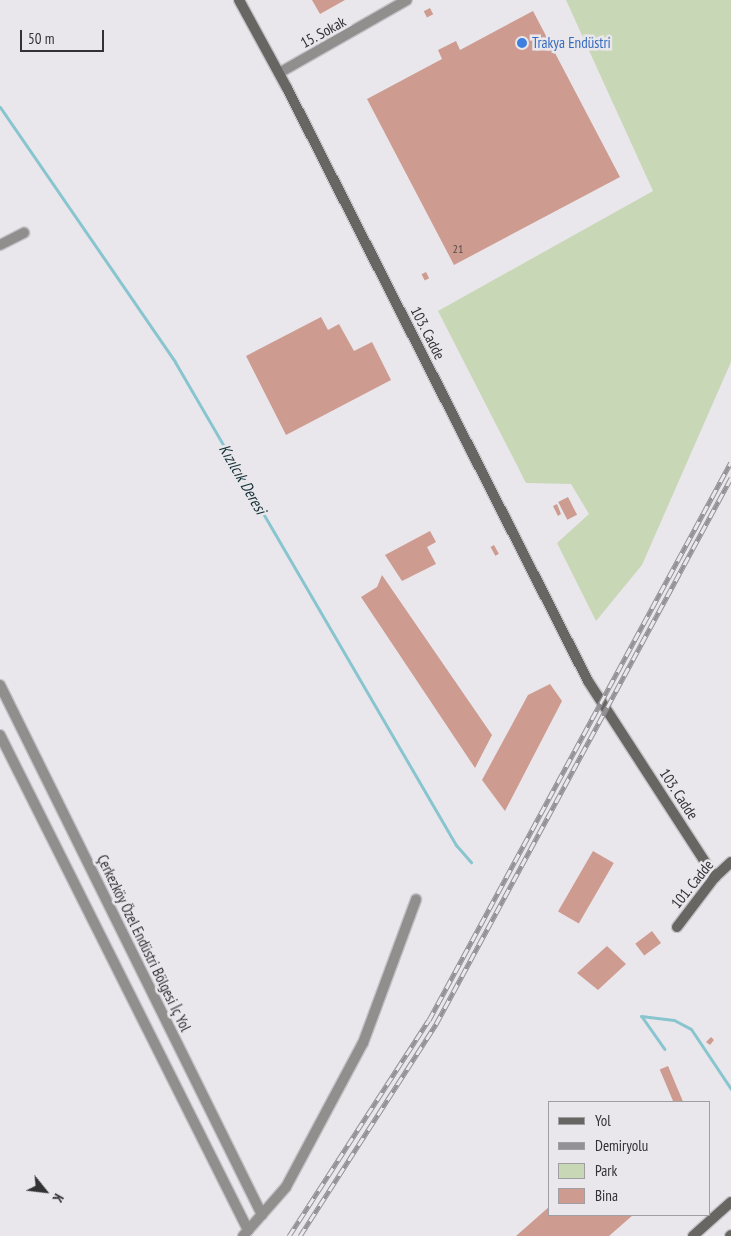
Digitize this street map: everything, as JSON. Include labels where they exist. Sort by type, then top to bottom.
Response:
[{"type":"street","name":"103. Cadde","points":[[239,0],[279,73],[588,681],[715,877]]},
{"type":"street","name":"15. Sokak","points":[[279,73],[407,0]]},
{"type":"street","points":[[0,245],[24,233]]},
{"type":"street","name":"Çerkezköy Özel Endüstri Bölgesi İç Yol","points":[[0,685],[262,1215]]},
{"type":"street","points":[[0,735],[245,1233],[286,1187],[363,1043],[416,900]]},
{"type":"street","name":"101. Cadde","points":[[677,927],[715,877],[731,862]]},
{"type":"street","points":[[693,1236],[731,1202]]},
{"type":"green space","points":[[566,0],[731,0],[731,362],[642,565],[596,621],[557,543],[589,514],[571,484],[526,483],[438,311],[653,191]]},
{"type":"building","points":[[312,0],[345,0],[320,14]]},
{"type":"building","points":[[430,8],[433,14],[427,17],[424,11]]},
{"type":"building","points":[[533,11],[620,177],[454,265],[367,99],[442,59],[438,50],[456,41],[460,50]]},
{"type":"building","points":[[426,272],[429,278],[425,281],[422,274]]},
{"type":"building","points":[[321,317],[328,330],[339,324],[354,351],[372,342],[391,380],[286,435],[246,356]]},
{"type":"building","points":[[568,497],[577,515],[567,520],[558,502]]},
{"type":"building","points":[[557,504],[561,514],[558,516],[553,506]]},
{"type":"building","points":[[430,531],[436,542],[427,547],[436,564],[402,581],[385,555]]},
{"type":"building","points":[[494,545],[499,554],[495,556],[491,547]]},
{"type":"building","points":[[382,575],[492,735],[475,768],[361,597],[377,587]]},
{"type":"building","points":[[550,684],[562,701],[505,811],[482,780],[528,695]]},
{"type":"building","points":[[593,851],[614,863],[579,924],[558,912]]},
{"type":"building","points":[[652,931],[661,943],[644,956],[635,944]]},
{"type":"building","points":[[607,946],[626,964],[598,990],[577,973]]},
{"type":"building","points":[[711,1037],[714,1040],[710,1045],[706,1042]]},
{"type":"building","points":[[668,1066],[683,1101],[673,1101],[660,1070]]},
{"type":"building","points":[[548,1208],[548,1216],[632,1216],[609,1236],[516,1236]]},
{"type":"waterway","name":"Kızılcık Deresi","points":[[0,107],[175,362],[456,845],[471,862]]},
{"type":"waterway","points":[[641,1016],[674,1020],[691,1029],[731,1089]]},
{"type":"waterway","name":"Kızılcık Deresi","points":[[642,1017],[664,1049]]},
{"type":"railway","points":[[289,1236],[429,1020],[731,462]]},
{"type":"railway","points":[[300,1236],[436,1024],[731,478]]},
{"type":"place","name":"Trakya Endüstri","points":[[522,43]]}]
